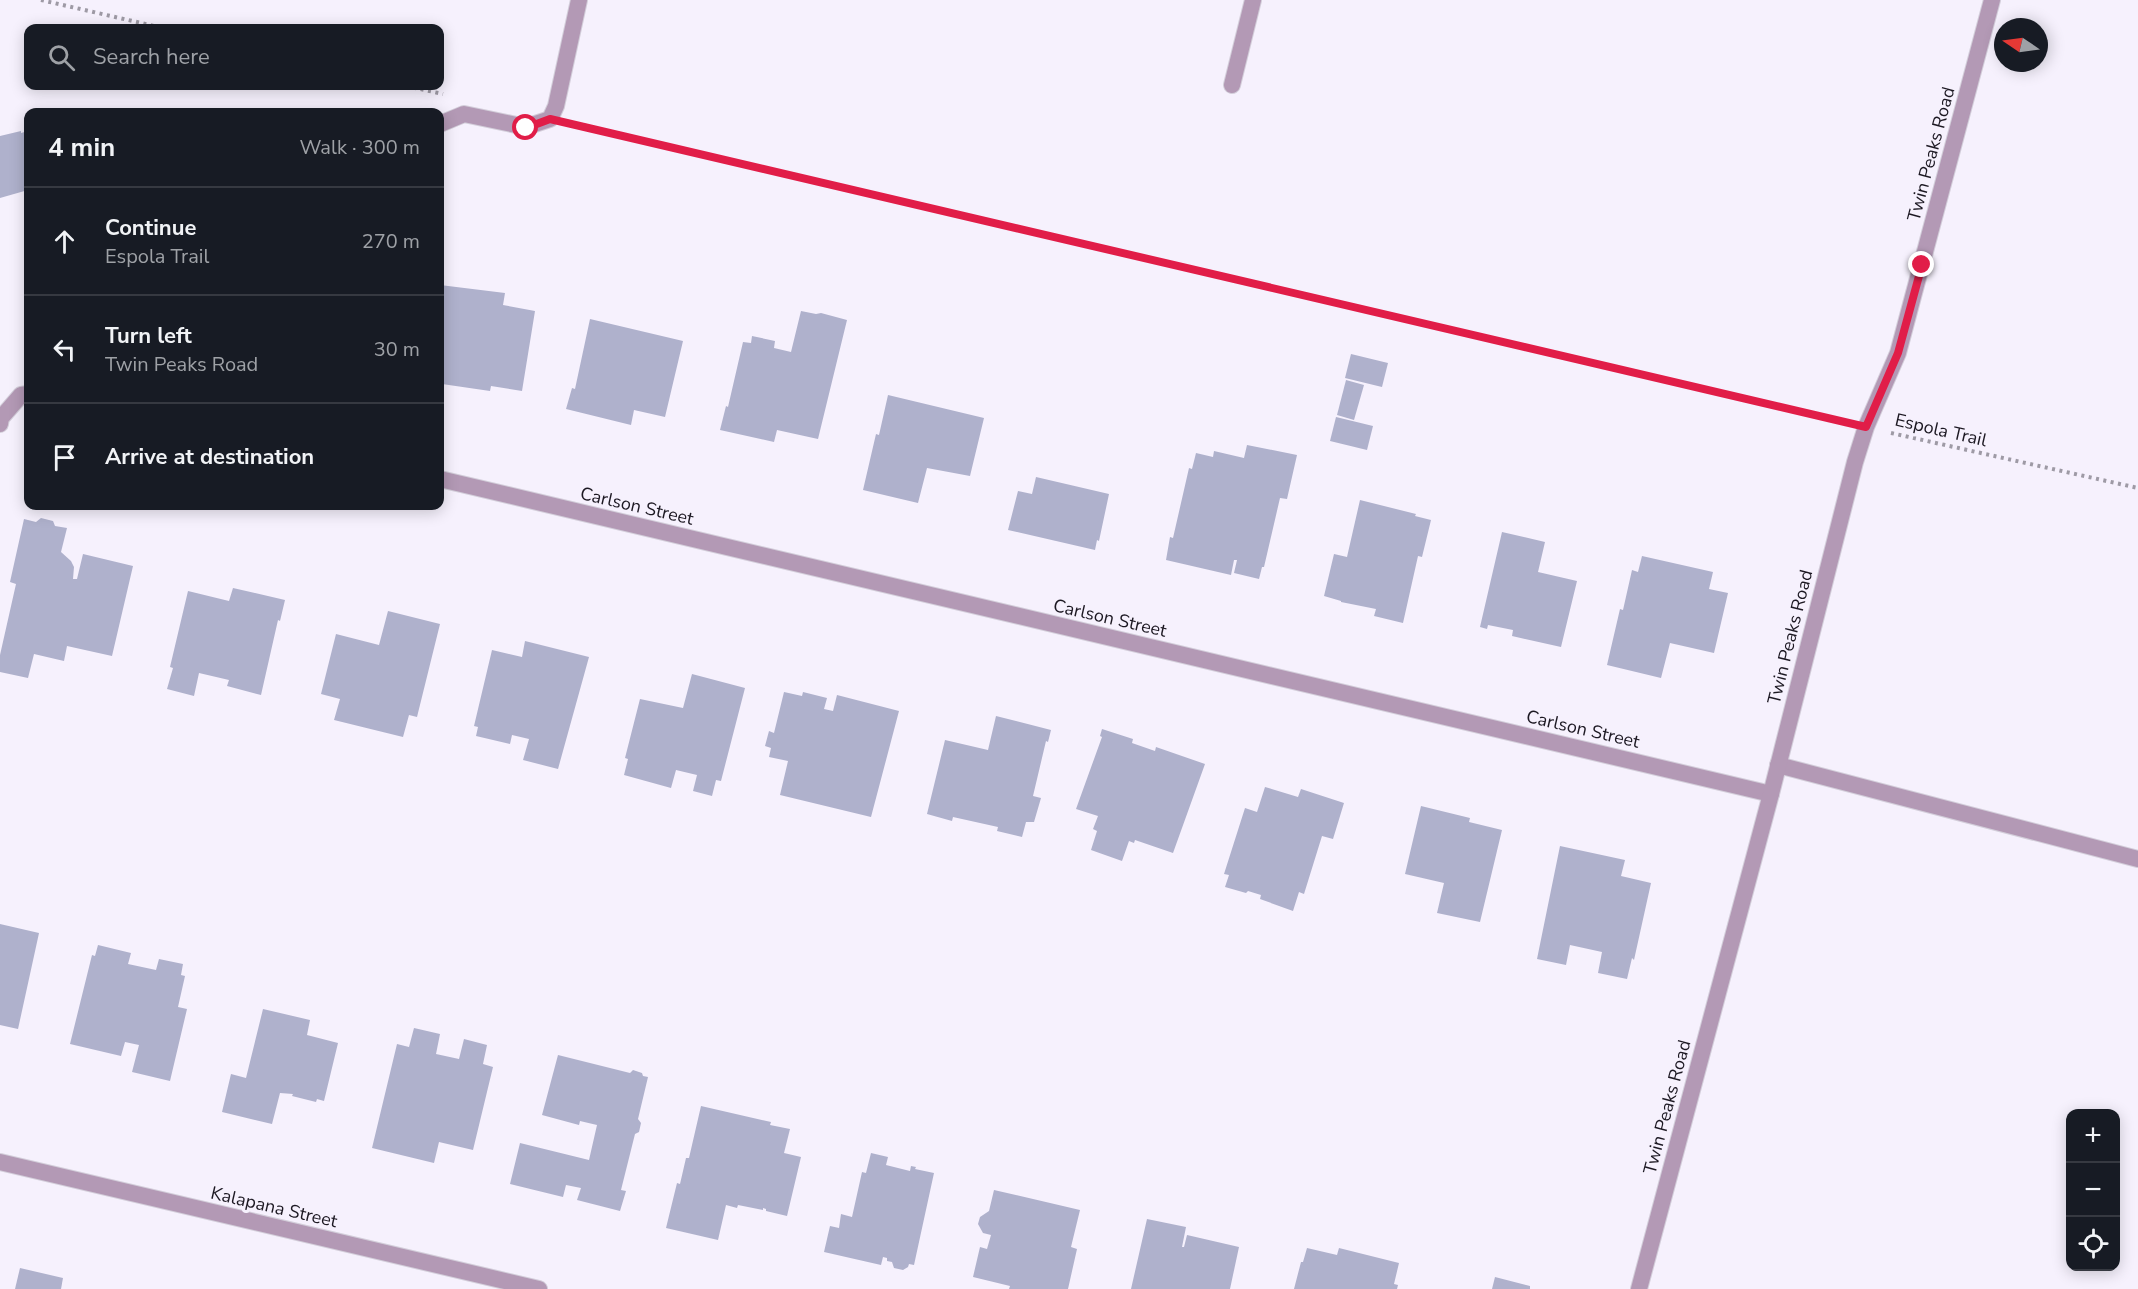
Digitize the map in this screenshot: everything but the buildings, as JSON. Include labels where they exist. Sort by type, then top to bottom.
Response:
[{"type":"street","points":[[444,122],[464,114],[526,128],[550,119],[556,106],[579,0]]},
{"type":"street","points":[[1232,85],[1253,0]]},
{"type":"street","name":"Twin Peaks Road","points":[[1639,1289],[1771,794],[1855,462],[1866,427],[1898,353],[1992,0]]},
{"type":"street","points":[[0,424],[1,418],[21,395],[24,395]]},
{"type":"street","name":"Carlson Street","points":[[444,480],[1771,794]]},
{"type":"street","points":[[1778,765],[2138,859]]},
{"type":"street","name":"Kalapana Street","points":[[0,1162],[539,1289]]},
{"type":"path","points":[[41,0],[145,24]]},
{"type":"path","points":[[424,90],[450,96]]},
{"type":"path","name":"Espola Trail","points":[[550,119],[1866,427],[2138,488]]},
{"type":"route","points":[[526,128],[550,119],[1866,427],[1898,353],[1922,265]]}]
